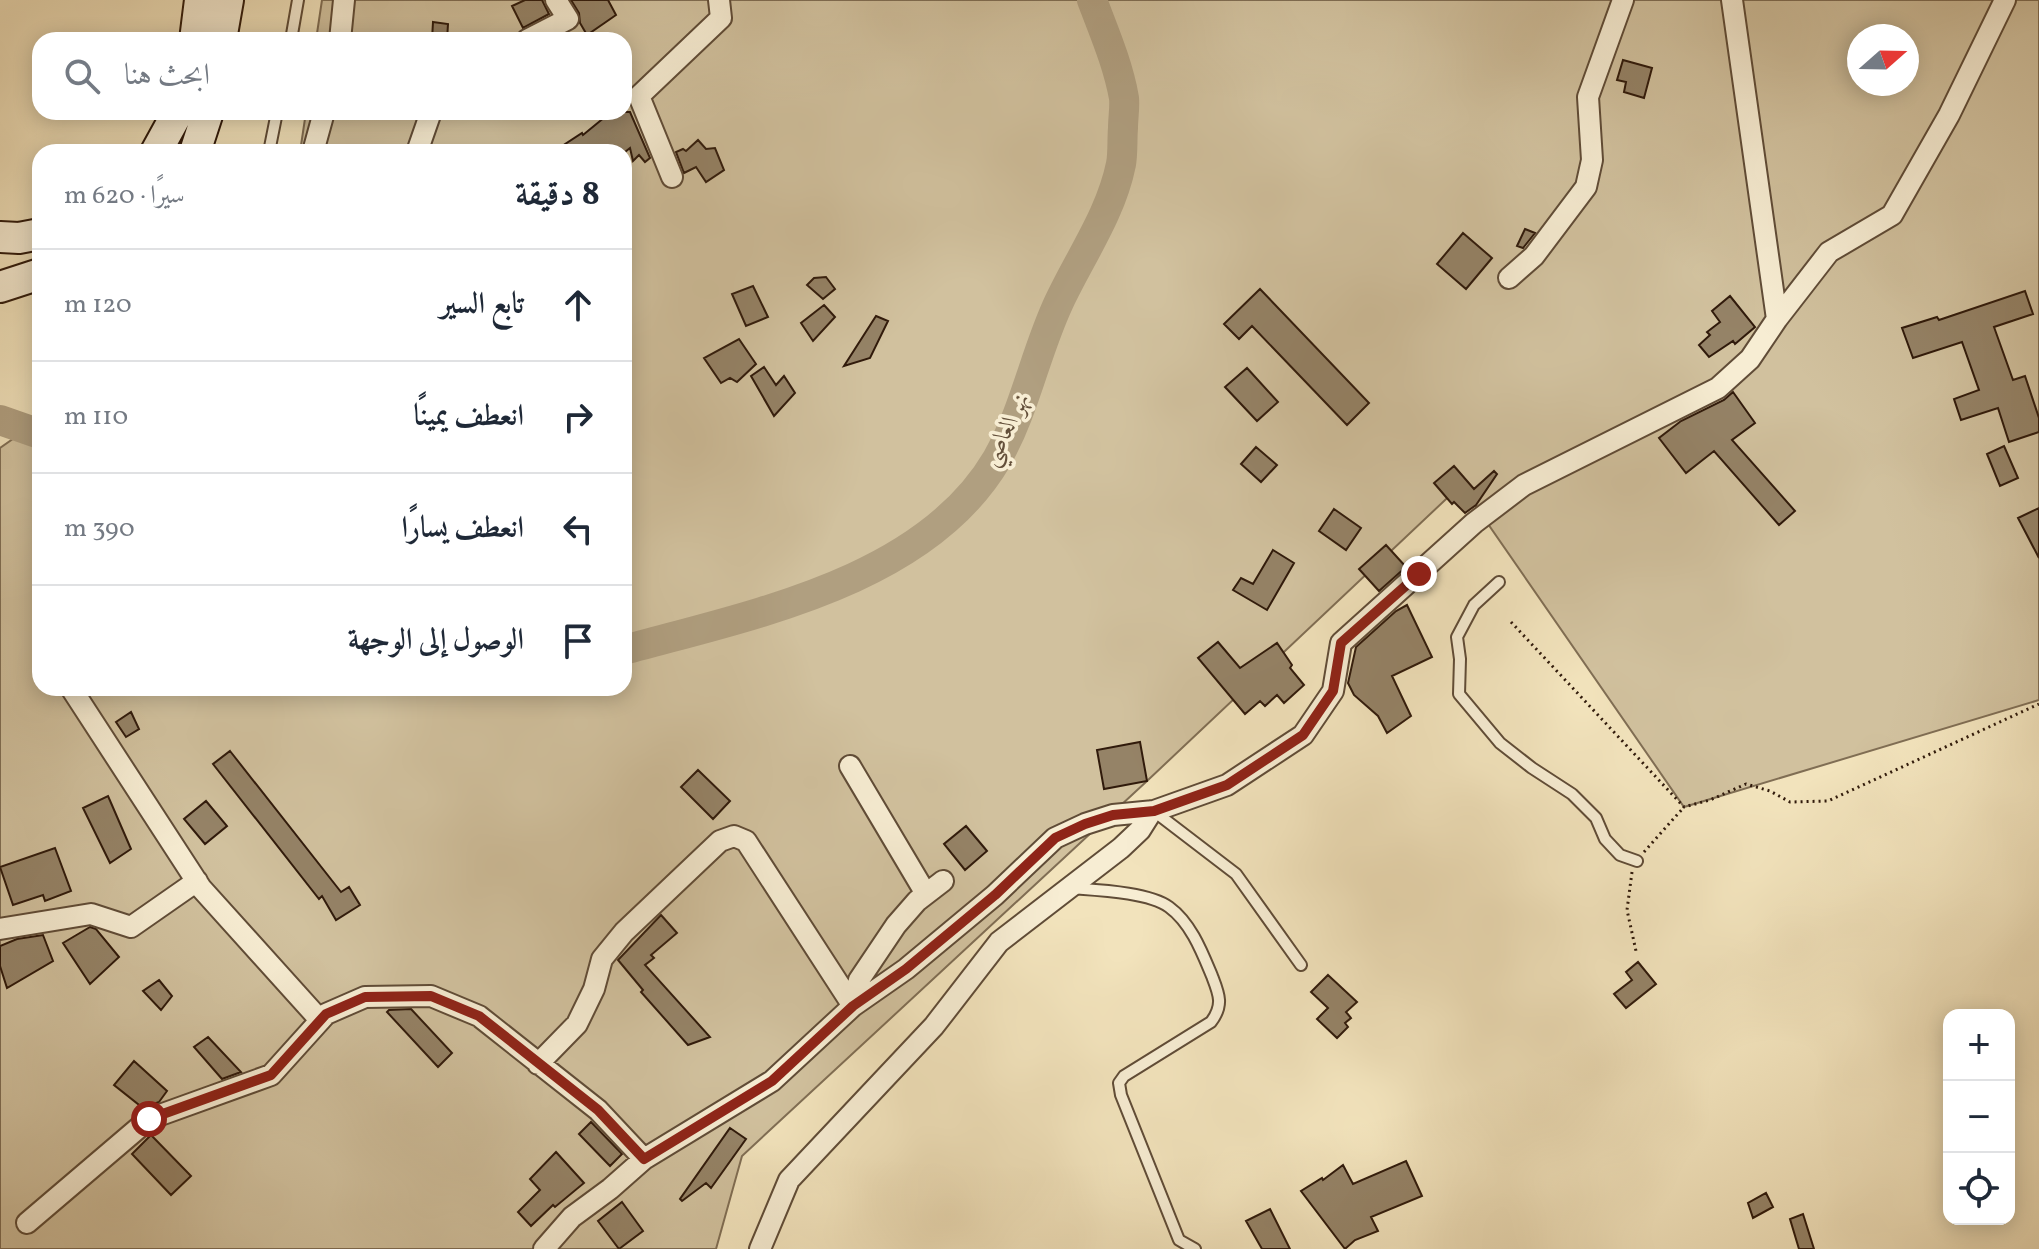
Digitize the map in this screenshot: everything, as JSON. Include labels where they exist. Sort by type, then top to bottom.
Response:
[{"type":"main road","points":[[196,32],[200,0]]},
{"type":"main road","points":[[222,32],[228,0]]},
{"type":"main road","points":[[160,144],[174,120]]},
{"type":"main road","points":[[198,144],[205,120]]},
{"type":"main road","points":[[0,237],[32,236]]},
{"type":"main road","points":[[0,287],[32,279]]},
{"type":"street","points":[[341,32],[344,0]]},
{"type":"street","points":[[543,32],[568,19],[556,0]]},
{"type":"street","points":[[672,177],[639,96],[721,18],[719,0]]},
{"type":"street","points":[[1509,278],[1534,256],[1586,187],[1592,160],[1588,97],[1623,0]]},
{"type":"street","points":[[1732,0],[1777,319]]},
{"type":"street","points":[[544,1249],[572,1217],[644,1159],[772,1081],[853,1006],[917,960],[995,895],[1055,838],[1113,815],[1153,811],[1227,785],[1303,735],[1333,691],[1341,643],[1474,523],[1524,485],[1718,388],[1750,359],[1829,252],[1892,215],[1949,115],[2005,0]]},
{"type":"street","points":[[315,144],[322,120]]},
{"type":"street","points":[[420,144],[428,120]]},
{"type":"street","points":[[76,696],[197,881],[320,1020]]},
{"type":"street","points":[[850,766],[926,894]]},
{"type":"street","points":[[760,1249],[789,1180],[934,1026],[999,942],[1121,848],[1140,830],[1153,811]]},
{"type":"street","points":[[538,1064],[577,1024],[594,989],[602,959],[624,932],[720,841],[734,836],[746,841],[853,1006]]},
{"type":"street","points":[[0,929],[91,914],[131,927],[197,881]]},
{"type":"street","points":[[853,1006],[859,980],[896,925],[943,881]]},
{"type":"street","points":[[27,1223],[149,1119],[271,1075],[326,1014],[365,997],[431,996],[479,1016],[598,1110],[644,1159]]},
{"type":"lane","points":[[292,32],[298,0]]},
{"type":"lane","points":[[271,144],[275,120]]},
{"type":"lane","points":[[1499,582],[1474,605],[1457,637],[1459,694],[1500,743],[1572,794],[1596,818],[1605,839],[1620,855],[1637,861]]},
{"type":"lane","points":[[1153,811],[1236,874],[1301,965]]},
{"type":"lane","points":[[1069,888],[1155,900],[1169,906],[1194,936],[1221,999],[1218,1013],[1211,1022],[1124,1076],[1119,1083],[1121,1095],[1179,1240],[1195,1249]]},
{"type":"path","points":[[1511,622],[1684,807],[1710,800],[1746,784],[1770,791],[1790,802],[1828,801],[2039,704]]},
{"type":"shaded area","points":[[322,0],[2039,0],[2039,700],[1684,807],[1461,485],[742,1156],[716,1249],[0,1249],[0,448],[32,426],[32,696],[632,696],[632,144],[301,144],[305,120],[632,120],[632,32],[317,32]]},
{"type":"building","points":[[525,0],[542,0],[549,14],[523,28],[512,6]]},
{"type":"building","points":[[571,0],[608,0],[616,15],[591,32],[585,32]]},
{"type":"building","points":[[433,22],[448,24],[448,32],[432,32]]},
{"type":"building","points":[[1623,60],[1652,68],[1644,98],[1624,92],[1626,82],[1617,80]]},
{"type":"building","points":[[632,117],[650,158],[645,162],[639,155],[633,161],[632,144],[565,144],[601,120],[632,120]]},
{"type":"building","points":[[698,140],[706,149],[715,148],[724,170],[706,182],[696,167],[684,173],[676,152],[686,151]]},
{"type":"building","points":[[1525,229],[1535,233],[1523,248],[1517,246]]},
{"type":"building","points":[[1463,233],[1492,258],[1466,289],[1437,264]]},
{"type":"building","points":[[826,277],[835,289],[823,299],[807,285],[814,278]]},
{"type":"building","points":[[753,286],[768,317],[746,326],[732,294]]},
{"type":"building","points":[[1260,289],[1369,403],[1347,425],[1252,326],[1239,339],[1224,324]]},
{"type":"building","points":[[2025,291],[2033,314],[1994,327],[2013,380],[2025,376],[2039,418],[2039,432],[2009,442],[1998,408],[1961,420],[1954,399],[1979,390],[1962,342],[1913,358],[1902,328],[1937,317],[1939,320]]},
{"type":"building","points":[[1730,296],[1755,327],[1735,344],[1733,341],[1709,357],[1699,345],[1710,335],[1707,332],[1720,322],[1712,311]]},
{"type":"building","points":[[824,305],[835,317],[813,341],[801,323]]},
{"type":"building","points":[[876,316],[888,321],[870,358],[844,366]]},
{"type":"building","points":[[739,339],[756,364],[737,382],[730,378],[721,383],[704,358]]},
{"type":"building","points":[[764,367],[776,385],[784,376],[795,393],[774,416],[751,376]]},
{"type":"building","points":[[1247,368],[1278,402],[1257,421],[1225,387]]},
{"type":"building","points":[[1733,392],[1755,423],[1732,440],[1795,511],[1779,525],[1714,451],[1686,473],[1659,438],[1681,421],[1724,400]]},
{"type":"building","points":[[2004,446],[2018,478],[2000,486],[1987,454]]},
{"type":"building","points":[[1256,447],[1277,465],[1261,482],[1241,464]]},
{"type":"building","points":[[1454,466],[1474,489],[1494,471],[1497,474],[1476,505],[1465,513],[1454,502],[1452,504],[1434,483]]},
{"type":"building","points":[[2039,508],[2039,558],[2018,518]]},
{"type":"building","points":[[1334,509],[1361,528],[1346,550],[1319,531]]},
{"type":"building","points":[[1386,545],[1406,567],[1379,591],[1359,569]]},
{"type":"building","points":[[1273,550],[1294,563],[1267,610],[1233,590],[1241,578],[1253,584]]},
{"type":"building","points":[[1407,605],[1432,657],[1392,676],[1411,716],[1387,733],[1378,716],[1354,695],[1348,683],[1356,647]]},
{"type":"building","points":[[1218,642],[1240,668],[1277,643],[1292,665],[1290,668],[1304,685],[1284,703],[1277,695],[1265,706],[1260,701],[1245,714],[1198,658]]},
{"type":"building","points":[[131,712],[139,729],[126,737],[116,722]]},
{"type":"building","points":[[1140,742],[1147,781],[1104,789],[1097,750]]},
{"type":"building","points":[[230,751],[341,892],[349,887],[360,905],[336,920],[322,896],[319,899],[213,764]]},
{"type":"building","points":[[698,770],[730,801],[713,819],[681,787]]},
{"type":"building","points":[[108,796],[131,849],[110,863],[83,808]]},
{"type":"building","points":[[206,801],[227,826],[205,844],[184,819]]},
{"type":"building","points":[[966,826],[987,851],[965,870],[944,844]]},
{"type":"building","points":[[55,848],[71,891],[45,901],[43,895],[13,905],[0,867]]},
{"type":"building","points":[[661,915],[677,933],[651,955],[654,958],[645,965],[710,1037],[688,1045],[641,992],[643,990],[618,960]]},
{"type":"building","points":[[90,927],[96,929],[119,957],[90,984],[63,943]]},
{"type":"building","points":[[43,935],[53,961],[7,988],[0,966],[0,946],[17,939]]},
{"type":"building","points":[[1638,962],[1656,984],[1626,1008],[1614,994],[1632,980],[1626,972]]},
{"type":"building","points":[[1328,975],[1357,1002],[1346,1012],[1351,1018],[1345,1023],[1348,1027],[1337,1038],[1317,1019],[1328,1008],[1311,992]]},
{"type":"building","points":[[159,980],[172,996],[161,1010],[143,991]]},
{"type":"building","points":[[411,1009],[452,1053],[438,1067],[387,1012]]},
{"type":"building","points":[[208,1037],[241,1072],[222,1079],[194,1047]]},
{"type":"building","points":[[134,1061],[167,1091],[159,1102],[143,1108],[114,1085]]},
{"type":"building","points":[[591,1122],[622,1154],[610,1166],[579,1134]]},
{"type":"building","points":[[730,1128],[746,1139],[711,1188],[706,1183],[682,1201],[680,1199]]},
{"type":"building","points":[[151,1135],[191,1176],[171,1195],[132,1154]]},
{"type":"building","points":[[556,1152],[584,1183],[555,1207],[553,1205],[531,1226],[518,1212],[540,1190],[530,1179]]},
{"type":"building","points":[[1406,1161],[1422,1196],[1371,1217],[1378,1231],[1355,1240],[1345,1249],[1301,1191],[1343,1165],[1353,1184]]},
{"type":"building","points":[[1766,1193],[1773,1207],[1753,1218],[1748,1203]]},
{"type":"building","points":[[622,1202],[643,1231],[619,1249],[598,1221]]},
{"type":"building","points":[[1270,1209],[1290,1249],[1262,1249],[1246,1221]]},
{"type":"building","points":[[1803,1214],[1814,1249],[1799,1249],[1790,1219]]},
{"type":"waterway","name":"نهر العاصي","points":[[632,648],[778,607],[831,588],[881,564],[926,536],[965,501],[997,459],[1015,421],[1059,302],[1110,200],[1121,164],[1124,98],[1092,0]]},
{"type":"waterway","name":"نهر العاصي","points":[[0,420],[32,431]]},
{"type":"route","points":[[149,1119],[271,1075],[326,1014],[365,997],[431,996],[479,1016],[598,1110],[644,1159],[772,1081],[853,1006],[906,969],[995,895],[1055,838],[1113,815],[1154,811],[1227,785],[1303,735],[1333,691],[1341,643],[1419,574]]}]
